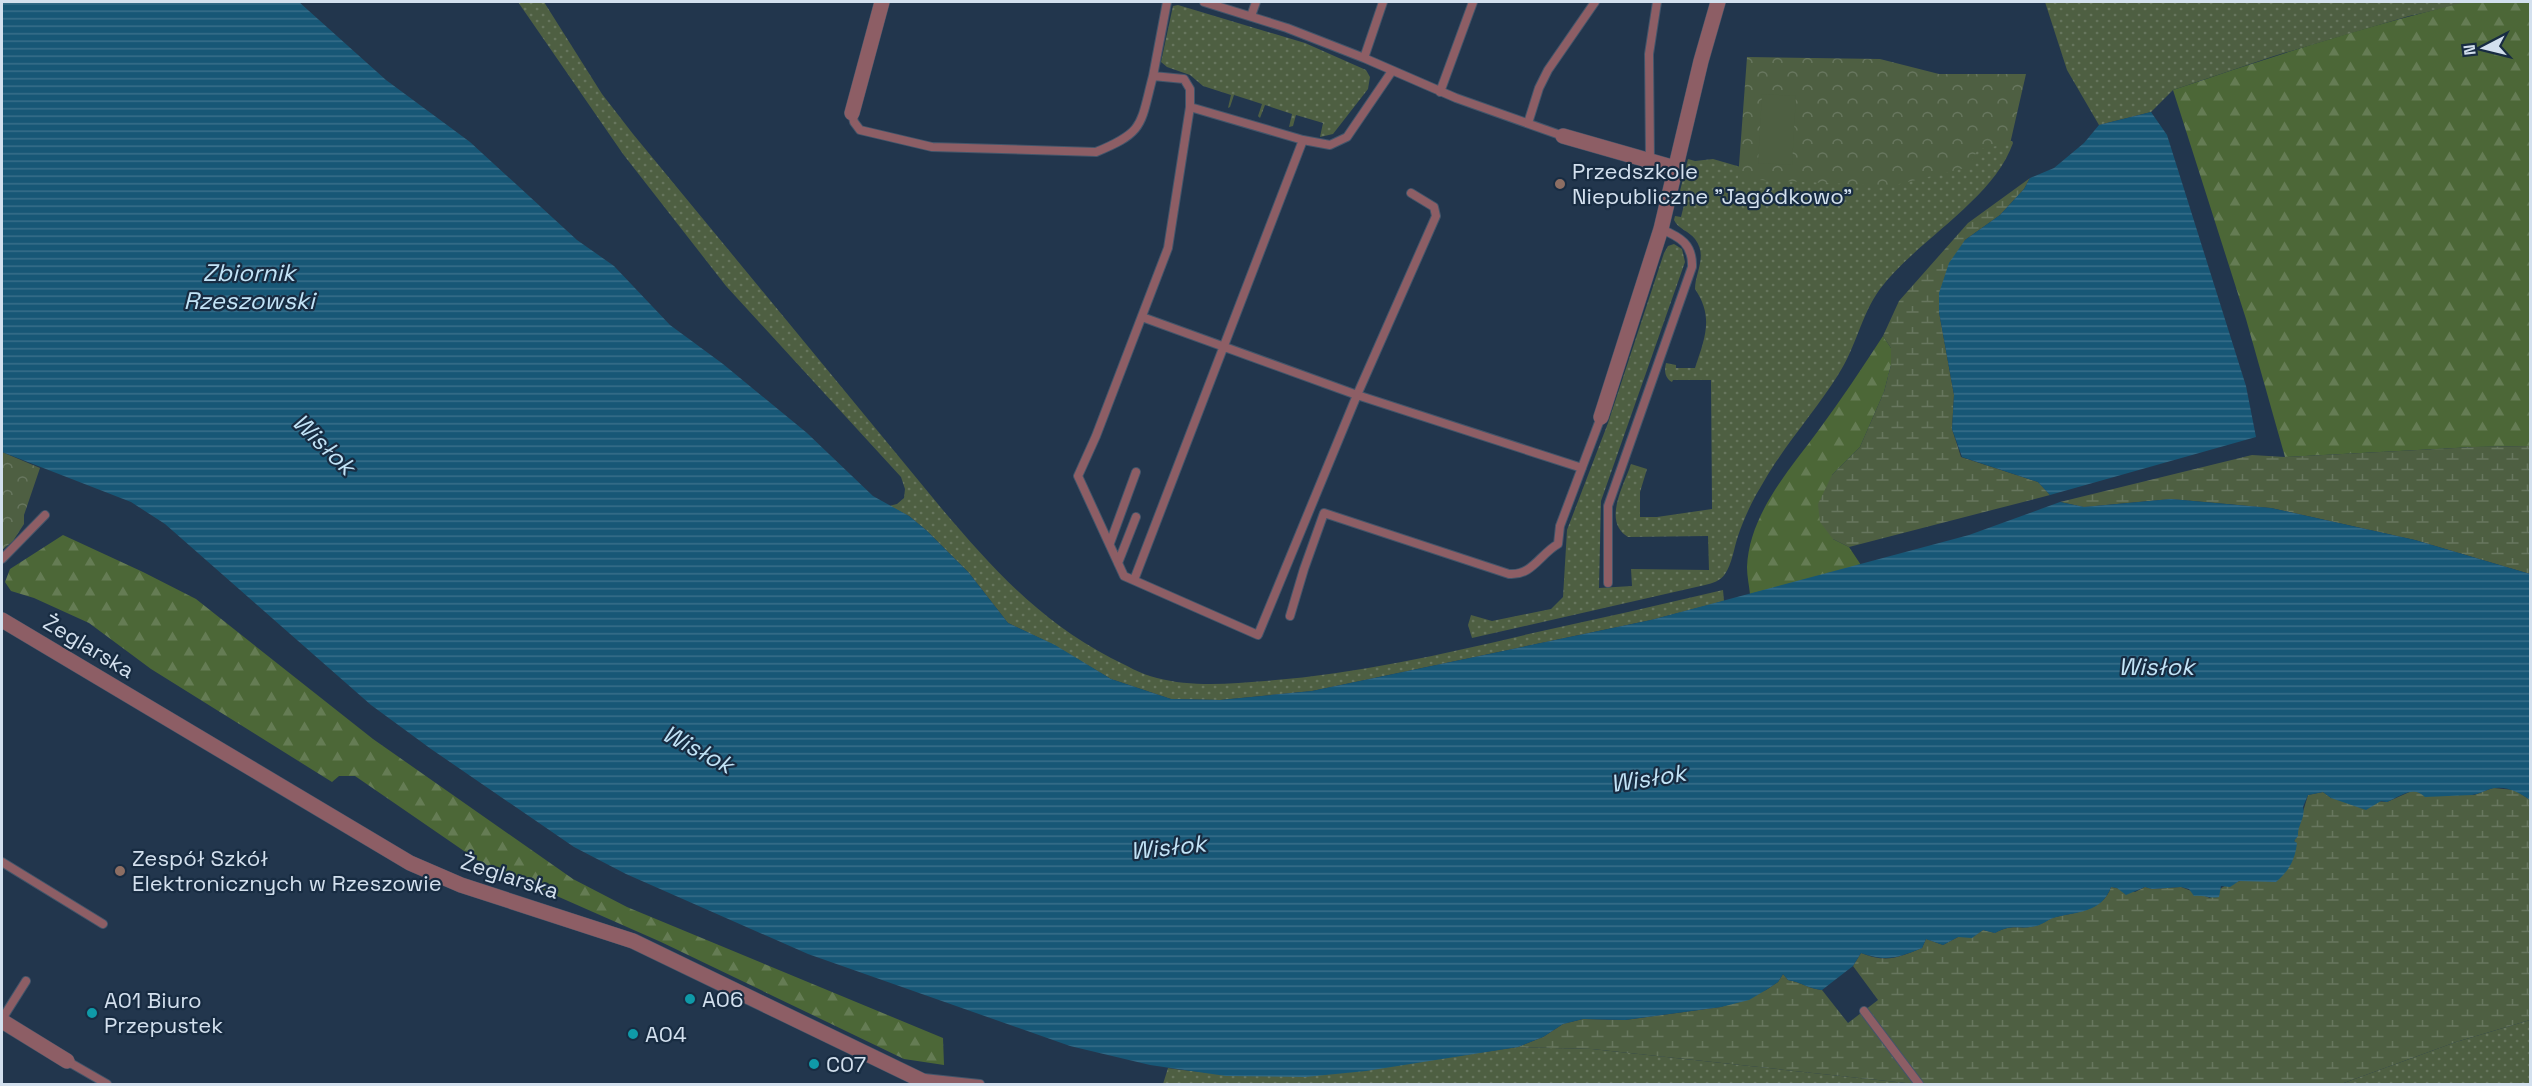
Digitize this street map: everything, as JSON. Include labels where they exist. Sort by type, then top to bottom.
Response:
[{"type":"street","points":[[852,113],[882,2]]},
{"type":"street","points":[[1601,417],[1661,229],[1701,61],[1718,2]]},
{"type":"street","points":[[1563,136],[1650,163],[1675,168]]},
{"type":"street","name":"Żeglarska","points":[[2,620],[410,863],[461,885],[633,941],[929,1084]]},
{"type":"street","points":[[2,1020],[67,1060]]},
{"type":"lane","points":[[852,113],[854,122],[860,130],[932,147],[1096,152],[1120,142],[1140,126],[1153,76],[1167,2]]},
{"type":"lane","points":[[1204,2],[1251,16],[1364,58],[1440,92],[1563,136]]},
{"type":"lane","points":[[1251,16],[1256,2]]},
{"type":"lane","points":[[1364,58],[1383,2]]},
{"type":"lane","points":[[1440,92],[1473,2]]},
{"type":"lane","points":[[1528,123],[1539,88],[1548,70],[1595,2]]},
{"type":"lane","points":[[1650,163],[1649,54],[1658,2]]},
{"type":"lane","points":[[1190,107],[1303,140],[1330,145],[1347,137],[1392,71]]},
{"type":"lane","points":[[1153,76],[1184,79],[1190,89],[1190,107],[1168,248],[1096,436],[1078,476],[1124,576],[1258,635],[1358,394],[1436,216],[1434,207],[1411,193]]},
{"type":"lane","points":[[1134,580],[1303,140]]},
{"type":"lane","points":[[1608,583],[1608,506],[1692,267],[1691,252],[1684,240],[1661,229]]},
{"type":"lane","points":[[1142,317],[1358,394],[1582,468]]},
{"type":"lane","points":[[1290,616],[1324,513],[1516,574],[1530,569],[1546,552],[1558,544],[1560,526],[1601,417]]},
{"type":"lane","points":[[1110,543],[1136,472]]},
{"type":"lane","points":[[2,559],[45,515]]},
{"type":"lane","points":[[1118,563],[1136,517]]},
{"type":"lane","points":[[2,861],[103,924]]},
{"type":"lane","points":[[2,1020],[26,981]]},
{"type":"lane","points":[[1864,1011],[1919,1084]]},
{"type":"lane","points":[[67,1060],[107,1084]]},
{"type":"lane","points":[[913,1076],[980,1084]]},
{"type":"green space","points":[[518,2],[544,2],[602,94],[633,134],[942,509],[999,573],[1062,628],[1133,669],[1157,678],[1197,684],[1299,678],[1433,656],[1723,590],[1724,601],[1651,620],[1312,691],[1220,700],[1171,699],[1111,679],[1054,645],[1008,623],[969,573],[926,530],[909,516],[889,506],[897,504],[904,498],[905,489],[901,477],[726,286],[623,154]]},
{"type":"green space","points":[[2045,2],[2472,2],[2409,16],[2274,56],[2173,90],[2151,112],[2099,125],[2067,70]]},
{"type":"green space","points":[[2466,2],[2530,2],[2530,446],[2285,457],[2246,319],[2173,90],[2392,21]]},
{"type":"green space","points":[[1178,5],[1305,43],[1366,70],[1370,77],[1368,89],[1333,134],[1320,137],[1323,123],[1296,115],[1293,126],[1289,127],[1292,114],[1265,105],[1260,118],[1258,116],[1262,104],[1234,95],[1228,108],[1231,95],[1203,86],[1190,75],[1167,67],[1161,62],[1173,6]]},
{"type":"green space","points":[[1747,57],[1880,59],[1939,74],[2026,74],[2010,144],[1978,149],[1969,167],[1891,186],[1738,179]]},
{"type":"green space","points":[[1762,94],[1796,96],[1792,165],[1758,163]]},
{"type":"green space","points":[[2012,141],[2003,164],[1989,183],[1896,271],[1873,299],[1844,365],[1781,455],[1756,496],[1740,529],[1729,566],[1721,578],[1705,585],[1472,638],[1468,625],[1471,615],[1492,621],[1551,609],[1563,597],[1567,530],[1608,423],[1664,253],[1668,246],[1674,244],[1682,249],[1685,262],[1601,501],[1599,588],[1632,586],[1631,569],[1709,570],[1708,536],[1628,537],[1620,530],[1616,513],[1620,492],[1631,464],[1647,469],[1640,492],[1640,517],[1657,517],[1712,509],[1711,380],[1673,380],[1672,382],[1666,376],[1665,371],[1666,363],[1676,365],[1676,368],[1695,368],[1706,328],[1704,309],[1695,289],[1701,258],[1699,245],[1693,236],[1678,226],[1674,220],[1675,216],[1681,217],[1686,197],[1679,195],[1688,159],[1695,161],[1713,159],[1751,170],[1925,143]]},
{"type":"green space","points":[[2030,178],[2024,189],[2000,215],[1965,240],[1939,312],[1954,395],[1952,429],[1961,457],[2038,482],[2050,495],[1849,547],[1833,539],[1820,522],[1818,504],[1832,475],[1860,447],[1884,392],[1891,365],[1891,348],[1883,336],[1899,301],[1968,223]]},
{"type":"green space","points":[[1883,336],[1891,348],[1891,365],[1884,392],[1860,447],[1832,475],[1833,539],[1849,547],[1861,565],[1750,594],[1747,567],[1749,548],[1763,511],[1783,477],[1835,408]]},
{"type":"green space","points":[[2530,446],[2530,574],[2415,540],[2271,508],[2171,499],[2084,507],[2060,502],[2252,455],[2285,457]]},
{"type":"green space","points":[[2,452],[40,468],[24,515],[24,524],[13,541],[2,550]]},
{"type":"green space","points":[[63,535],[196,599],[373,739],[573,879],[627,907],[943,1038],[944,1065],[904,1059],[661,942],[480,862],[355,776],[339,776],[332,782],[151,669],[89,623],[34,598],[11,591],[5,582],[10,569]]},
{"type":"green space","points":[[2493,788],[2515,790],[2530,800],[2530,1020],[2456,1042],[2341,1084],[1915,1084],[1592,1049],[1518,1047],[1543,1037],[1563,1024],[1583,1019],[1625,1020],[1721,1007],[1766,990],[1778,982],[1783,974],[1788,980],[1822,990],[1848,1023],[1878,1000],[1853,966],[1861,953],[1878,958],[1892,958],[1922,948],[1926,939],[1943,945],[1958,937],[1972,937],[1983,930],[1995,933],[2011,927],[2037,925],[2052,918],[2094,906],[2101,902],[2111,887],[2135,892],[2145,887],[2152,889],[2181,887],[2210,898],[2224,886],[2240,881],[2276,882],[2294,842],[2308,795],[2323,792],[2331,798],[2387,802],[2414,790],[2434,796],[2442,793],[2474,795]]},
{"type":"green space","points":[[2530,1020],[2530,1084],[2341,1084],[2456,1042]]},
{"type":"green space","points":[[1518,1047],[1592,1049],[1915,1084],[1163,1084],[1168,1068],[1257,1075],[1301,1074],[1387,1066]]},
{"type":"water","name":"Zbiornik Rzeszowski","points":[[2,2],[299,2],[386,80],[470,142],[577,240],[614,266],[670,325],[723,364],[807,433],[873,496],[909,516],[926,530],[969,573],[1008,623],[1055,645],[1111,679],[1171,699],[1220,700],[1312,691],[1651,620],[1969,535],[2060,502],[2084,507],[2171,499],[2271,508],[2415,540],[2530,574],[2530,800],[2516,792],[2501,788],[2460,796],[2425,797],[2412,792],[2387,802],[2381,801],[2366,810],[2331,798],[2323,792],[2308,795],[2303,807],[2298,836],[2294,841],[2297,843],[2295,855],[2288,869],[2276,882],[2239,881],[2230,887],[2221,886],[2219,897],[2194,896],[2189,889],[2181,887],[2152,889],[2145,887],[2126,895],[2117,888],[2111,887],[2107,896],[2095,907],[2053,918],[2038,925],[2011,927],[1995,933],[1983,930],[1972,938],[1958,937],[1943,945],[1926,939],[1922,948],[1892,958],[1861,953],[1853,966],[1822,990],[1788,980],[1783,974],[1778,982],[1749,1000],[1721,1007],[1625,1020],[1583,1019],[1563,1024],[1543,1037],[1518,1047],[1366,1071],[1305,1077],[1226,1076],[1150,1065],[1070,1046],[808,954],[626,874],[574,847],[371,705],[165,524],[131,502],[2,452]]},
{"type":"water","points":[[2151,112],[2167,135],[2246,386],[2256,437],[2050,495],[2038,482],[1962,457],[1952,429],[1954,395],[1939,312],[1939,293],[1949,263],[1965,240],[2000,215],[2024,189],[2030,178],[2054,168],[2084,143],[2099,125]]},
{"type":"place","name":"Przedszkole Niepubliczne \"Jagódkowo\"","points":[[1560,184]]},
{"type":"place","name":"Zespół Szkół Elektronicznych w Rzeszowie","points":[[120,871]]},
{"type":"place","name":"A06","points":[[690,999]]},
{"type":"place","name":"A01 Biuro Przepustek","points":[[92,1013]]},
{"type":"place","name":"A04","points":[[633,1034]]},
{"type":"place","name":"C07","points":[[814,1064]]},
{"type":"water label","name":"Wisłok","points":[[324,444]]},
{"type":"water label","name":"Wisłok","points":[[2156,666]]},
{"type":"water label","name":"Wisłok","points":[[698,749]]},
{"type":"water label","name":"Wisłok","points":[[1648,778]]},
{"type":"water label","name":"Wisłok","points":[[1168,847]]}]
